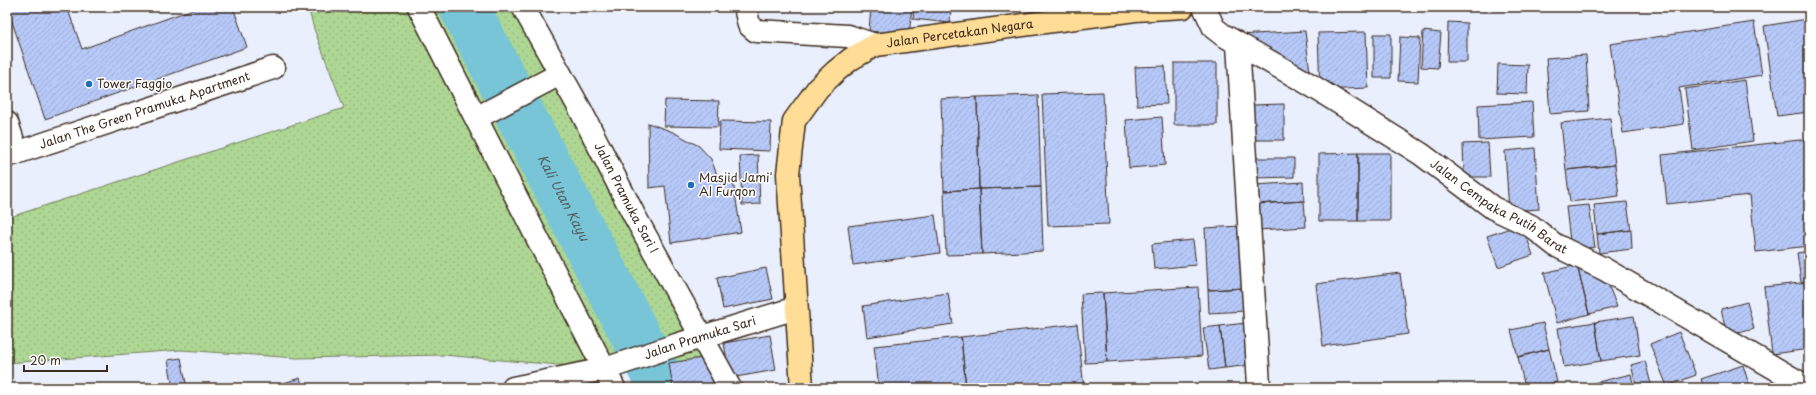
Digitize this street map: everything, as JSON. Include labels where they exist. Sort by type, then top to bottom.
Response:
[{"type":"main road","name":"Jalan Percetakan Negara","points":[[802,388],[788,174],[794,121],[818,88],[851,59],[875,45],[1134,9],[1183,7]]},
{"type":"street","points":[[419,7],[481,115],[612,367],[614,388]]},
{"type":"street","name":"Jalan Pramuka Sari I","points":[[523,7],[556,76],[703,337],[730,388]]},
{"type":"street","points":[[745,7],[749,25],[756,31],[848,36],[875,45]]},
{"type":"street","name":"Jalan Cempaka Putih Barat","points":[[1204,7],[1214,28],[1223,36],[1309,84],[1414,150],[1493,208],[1531,226],[1555,245],[1604,269],[1809,388]]},
{"type":"street","points":[[1238,44],[1259,385]]},
{"type":"street","name":"Jalan The Green Pramuka Apartment","points":[[7,123],[12,154],[273,68]]},
{"type":"street","points":[[481,115],[556,76]]},
{"type":"street","name":"Jalan Pramuka Sari","points":[[513,388],[612,367],[676,344],[796,308]]},
{"type":"green space","points":[[308,7],[419,7],[605,369],[443,355],[297,358],[181,350],[7,363],[7,218],[344,108],[314,29]]},
{"type":"green space","points":[[420,7],[525,7],[728,388],[661,388],[643,354],[605,368]]},
{"type":"building","name":"Tower Faggio","points":[[7,7],[67,7],[82,49],[199,7],[233,7],[247,47],[45,119]]},
{"type":"building","points":[[871,7],[912,7],[909,35],[869,31]]},
{"type":"building","points":[[914,7],[951,7],[950,23],[913,19]]},
{"type":"building","points":[[1807,19],[1809,35],[1809,112],[1777,116],[1764,26]]},
{"type":"building","points":[[1448,22],[1467,23],[1467,62],[1447,62]]},
{"type":"building","points":[[1754,22],[1762,75],[1679,88],[1684,124],[1623,133],[1610,44]]},
{"type":"building","points":[[1305,31],[1311,81],[1238,35]]},
{"type":"building","points":[[1423,31],[1441,33],[1438,68],[1421,67]]},
{"type":"building","points":[[1366,32],[1368,88],[1320,90],[1318,33]]},
{"type":"building","points":[[1374,34],[1391,34],[1391,78],[1374,78]]},
{"type":"building","points":[[1400,37],[1420,38],[1418,82],[1398,81]]},
{"type":"building","points":[[1586,55],[1589,111],[1550,114],[1546,58]]},
{"type":"building","points":[[1174,63],[1217,63],[1217,125],[1174,125]]},
{"type":"building","points":[[1498,64],[1528,65],[1527,94],[1497,93]]},
{"type":"building","points":[[1165,66],[1167,104],[1137,105],[1135,67]]},
{"type":"building","points":[[1745,80],[1753,141],[1693,150],[1685,89]]},
{"type":"building","points":[[1103,92],[1109,224],[1048,226],[1042,94]]},
{"type":"building","points":[[1038,95],[1041,187],[979,189],[977,97]]},
{"type":"building","points":[[977,97],[979,189],[944,191],[941,99]]},
{"type":"building","points":[[665,100],[719,101],[718,127],[664,126]]},
{"type":"building","points":[[1532,102],[1534,137],[1479,140],[1478,105]]},
{"type":"building","points":[[1284,104],[1284,140],[1252,140],[1252,105]]},
{"type":"building","points":[[1162,117],[1165,165],[1129,168],[1126,120]]},
{"type":"building","points":[[1610,118],[1615,165],[1566,170],[1561,123]]},
{"type":"building","points":[[720,121],[771,122],[770,151],[719,149]]},
{"type":"building","name":"Masjid Jami' Al Furqon","points":[[648,123],[673,132],[699,146],[711,159],[720,183],[733,181],[741,232],[671,243],[665,186],[649,188]]},
{"type":"building","points":[[1809,139],[1809,246],[1756,252],[1750,195],[1667,204],[1662,155]]},
{"type":"building","points":[[1488,143],[1490,177],[1464,177],[1463,144]]},
{"type":"building","points":[[1535,148],[1539,209],[1509,211],[1505,151]]},
{"type":"building","points":[[1358,153],[1390,153],[1390,221],[1358,221]]},
{"type":"building","points":[[1358,153],[1358,221],[1319,221],[1319,154]]},
{"type":"building","points":[[758,155],[760,204],[742,205],[740,156]]},
{"type":"building","points":[[1253,158],[1294,158],[1294,177],[1253,178]]},
{"type":"building","points":[[1615,165],[1619,196],[1570,202],[1566,170]]},
{"type":"building","points":[[1303,182],[1304,201],[1256,204],[1255,185]]},
{"type":"building","points":[[1041,187],[1043,251],[982,254],[979,189]]},
{"type":"building","points":[[979,189],[982,254],[946,255],[944,191]]},
{"type":"building","points":[[1304,201],[1306,227],[1258,230],[1256,204]]},
{"type":"building","points":[[1627,202],[1631,230],[1597,234],[1594,205]]},
{"type":"building","points":[[1589,205],[1595,247],[1571,250],[1566,207]]},
{"type":"building","points":[[935,215],[940,253],[853,265],[848,226]]},
{"type":"building","points":[[1522,224],[1533,255],[1498,267],[1487,236]]},
{"type":"building","points":[[1241,226],[1244,288],[1208,290],[1205,228]]},
{"type":"building","points":[[1631,230],[1632,249],[1599,253],[1597,234]]},
{"type":"building","points":[[1193,240],[1196,265],[1154,269],[1152,244]]},
{"type":"building","points":[[1809,251],[1809,280],[1801,282],[1797,253]]},
{"type":"building","points":[[1577,265],[1606,279],[1617,307],[1589,314]]},
{"type":"building","points":[[1577,265],[1589,314],[1557,323],[1544,273]]},
{"type":"building","points":[[766,268],[773,299],[723,309],[717,278]]},
{"type":"building","points":[[1400,273],[1408,334],[1323,346],[1316,284]]},
{"type":"building","points":[[1809,282],[1809,349],[1772,354],[1764,287]]},
{"type":"building","points":[[1198,287],[1202,356],[1107,362],[1103,293]]},
{"type":"building","points":[[1244,288],[1245,311],[1209,313],[1208,290]]},
{"type":"building","points":[[948,293],[953,324],[867,337],[863,306]]},
{"type":"building","points":[[1103,293],[1107,362],[1085,363],[1081,294]]},
{"type":"building","points":[[1747,302],[1754,329],[1727,336],[1721,309]]},
{"type":"building","points":[[1634,316],[1640,355],[1601,361],[1595,322]]},
{"type":"building","points":[[1595,322],[1601,361],[1564,367],[1558,328]]},
{"type":"building","points":[[1246,323],[1251,365],[1225,368],[1220,326]]},
{"type":"building","points":[[1543,323],[1549,349],[1518,357],[1511,330]]},
{"type":"building","points":[[1077,324],[1084,388],[966,388],[961,337]]},
{"type":"building","points":[[1220,326],[1225,368],[1209,370],[1203,328]]},
{"type":"building","points":[[1679,332],[1696,375],[1667,386],[1650,344]]},
{"type":"building","points":[[770,335],[776,370],[730,378],[724,343]]},
{"type":"building","points":[[961,337],[966,388],[879,388],[874,346]]},
{"type":"building","points":[[1549,349],[1557,382],[1534,388],[1525,388],[1518,357]]},
{"type":"building","points":[[709,357],[714,388],[673,388],[669,363]]},
{"type":"building","points":[[181,358],[187,388],[173,388],[168,360]]},
{"type":"building","points":[[1645,361],[1652,388],[1637,388],[1631,365]]},
{"type":"building","points":[[1743,365],[1750,388],[1704,388],[1701,379]]},
{"type":"building","points":[[1631,374],[1634,388],[1573,388]]},
{"type":"building","points":[[300,378],[303,388],[267,388]]},
{"type":"waterway","name":"Kali Utan Kayu","points":[[464,7],[663,388]]},
{"type":"place","name":"Tower Faggio","points":[[89,84]]},
{"type":"place","name":"Masjid Jami' Al Furqon","points":[[691,185]]}]
